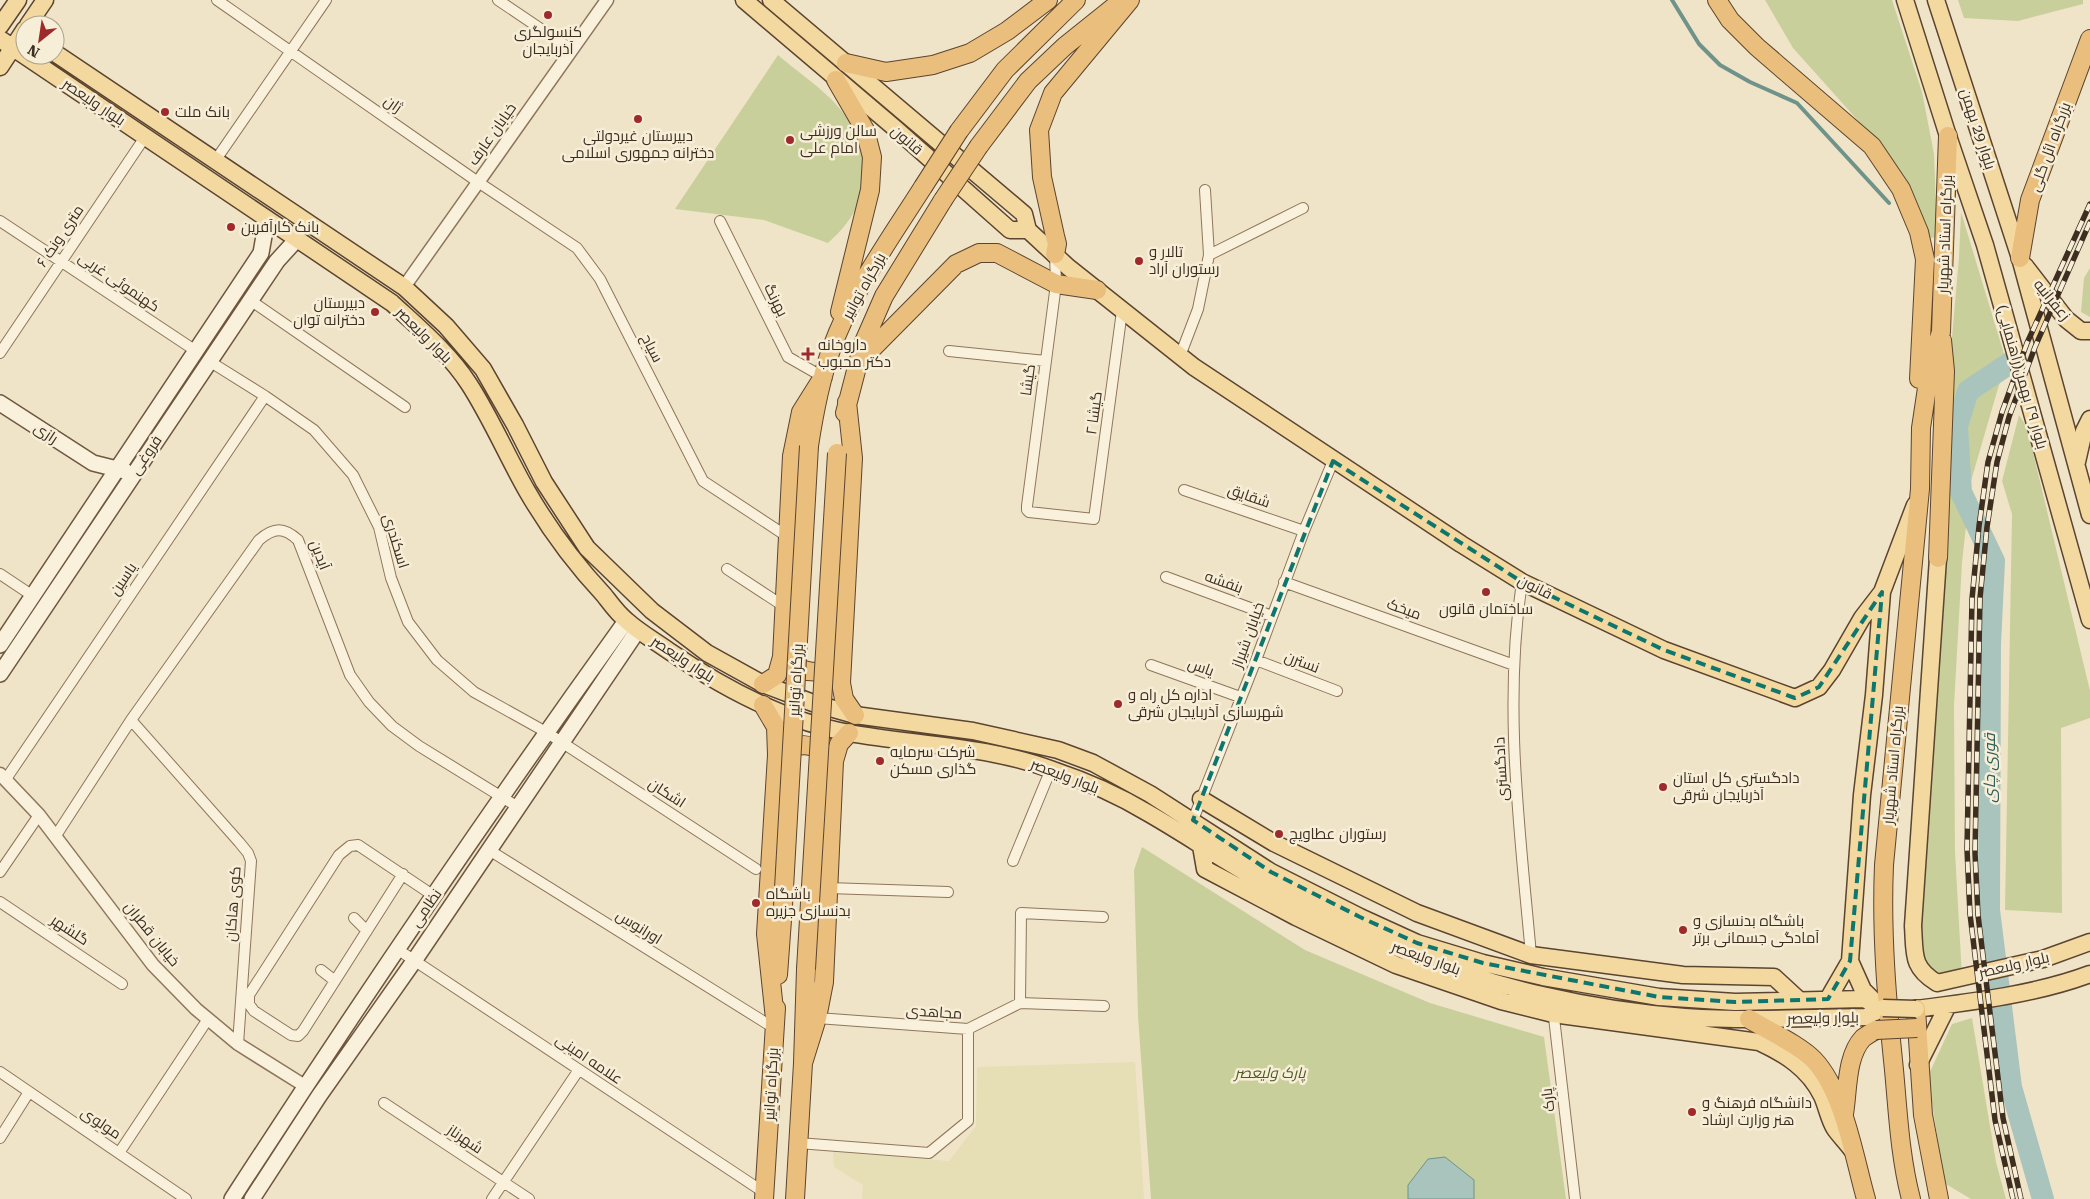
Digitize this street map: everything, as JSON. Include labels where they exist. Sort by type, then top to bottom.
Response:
[{"type":"highway","points":[[846,63],[886,72],[933,65],[970,53],[1008,32],[1048,0]]},
{"type":"highway","name":"بزرگراه توانیر","points":[[764,1196],[783,906],[809,446],[814,412],[823,377],[832,348],[856,295],[959,131],[1004,70],[1076,0]]},
{"type":"highway","name":"بزرگراه توانیر","points":[[794,1199],[837,453],[857,364],[863,344],[884,296],[978,146],[1028,81],[1065,46],[1123,0]]},
{"type":"highway","points":[[1055,254],[1057,244],[1042,177],[1039,130],[1053,93],[1130,0]]},
{"type":"highway","points":[[1717,0],[1730,20],[1758,47],[1872,146],[1904,198],[1919,232],[1925,259],[1918,396],[1921,428]]},
{"type":"highway","points":[[1729,0],[1758,47]]},
{"type":"highway","name":"بزرگراه ائل گلی","points":[[2020,258],[2030,200],[2090,39]]},
{"type":"highway","points":[[832,348],[870,190],[872,157],[865,130],[836,80]]},
{"type":"highway","name":"بزرگراه استاد شهریار","points":[[1938,558],[1945,371],[1941,332],[1948,136]]},
{"type":"highway","points":[[857,364],[956,264],[979,253],[997,253],[1056,284],[1097,290]]},
{"type":"highway","name":"بزرگراه استاد شهریار","points":[[1910,1199],[1900,1140],[1885,974],[1882,903],[1884,864],[1919,496],[1921,428],[1930,368],[1941,332]]},
{"type":"highway","points":[[763,684],[776,675],[782,657],[792,456],[801,412],[823,377]]},
{"type":"highway","points":[[847,402],[853,458],[841,683],[844,698],[855,715]]},
{"type":"highway","points":[[782,657],[795,668],[811,672],[828,670],[842,662]]},
{"type":"highway","points":[[763,705],[776,727],[777,755],[766,934],[774,1024]]},
{"type":"highway","points":[[803,1063],[824,982],[834,761],[839,744],[849,733]]},
{"type":"highway","points":[[777,755],[790,747],[806,745],[822,750],[834,761]]},
{"type":"highway","points":[[1916,1009],[1918,1065],[1923,1115],[1939,1199]]},
{"type":"highway","points":[[1749,1019],[1814,1059],[1833,1086],[1866,1199]]},
{"type":"highway","points":[[1844,1119],[1850,1067],[1854,1053],[1864,1038],[1876,1030],[1916,1028]]},
{"type":"main road","points":[[15,26],[2,20],[18,0]]},
{"type":"main road","points":[[35,15],[45,0]]},
{"type":"main road","name":"قانون","points":[[744,0],[1010,230],[1028,230]]},
{"type":"main road","name":"قانون","points":[[771,0],[1024,214],[1028,230],[1055,254],[1122,311],[1180,356],[1333,460],[1522,582],[1664,650],[1795,698],[1819,687],[1832,670],[1862,618],[1882,592]]},
{"type":"main road","name":"بلوار 29 بهمن","points":[[1905,0],[1948,136]]},
{"type":"main road","name":"بلوار 29 بهمن","points":[[1936,0],[2020,258]]},
{"type":"main road","points":[[0,68],[6,43]]},
{"type":"main road","name":"بلوار ولیعصر","points":[[6,43],[392,302],[432,339],[467,380],[498,434],[527,491],[571,560],[632,625],[697,670],[763,705],[810,724],[849,733],[969,750],[1025,761],[1093,785],[1145,811],[1266,884],[1357,930],[1404,951],[1553,1006],[1626,1010],[1684,1017],[1749,1019],[1866,1017],[1883,1008]]},
{"type":"main road","name":"بلوار ولیعصر","points":[[65,60],[404,287],[446,326],[483,369],[515,425],[544,482],[586,548],[652,611],[707,653],[763,684],[813,703],[855,715],[973,731],[1058,750],[1093,763],[1193,820],[1271,872],[1360,917],[1417,943],[1484,963],[1543,977],[1659,997],[1735,1002],[1864,999],[1883,1008]]},
{"type":"main road","name":"بلوار ٢٩ بهمن(راهنمایی)","points":[[1948,136],[1985,245],[2090,620]]},
{"type":"main road","points":[[173,156],[184,139]]},
{"type":"main road","name":"فروغى","points":[[0,645],[261,253],[267,219]]},
{"type":"main road","name":"فروغى","points":[[0,674],[250,300],[277,261],[297,239]]},
{"type":"main road","name":"بلوار ٢٩ بهمن(راهنمایی)","points":[[2020,258],[2090,515]]},
{"type":"main road","name":"زعفرانیه","points":[[2020,258],[2066,320],[2081,332],[2090,331]]},
{"type":"main road","name":"رازی","points":[[0,403],[92,463],[107,484],[120,495]]},
{"type":"main road","points":[[2076,464],[2084,431],[2090,419]]},
{"type":"main road","name":"رازی","points":[[92,463],[118,468],[134,474]]},
{"type":"main road","points":[[1828,999],[1850,961],[1862,795],[1874,695],[1882,592],[1919,496]]},
{"type":"main road","points":[[550,526],[565,515]]},
{"type":"main road","name":"بلوار ولىعصر","points":[[1938,558],[1913,926],[1915,958],[1924,975],[1937,983],[2044,959],[2090,942]]},
{"type":"main road","name":"نظامی","points":[[232,1199],[397,949],[546,732],[632,625]]},
{"type":"main road","name":"نظامی","points":[[252,1199],[319,1096],[414,961],[518,807],[561,742],[632,625]]},
{"type":"main road","points":[[1201,799],[1274,843],[1417,913],[1531,955],[1683,975],[1774,977],[1799,1000]]},
{"type":"main road","points":[[465,851],[485,856]]},
{"type":"main road","points":[[1850,961],[1863,990],[1883,1008]]},
{"type":"main road","name":"بلوار ولىعصر","points":[[1883,1008],[1916,1009],[1948,1005],[2045,988],[2090,974]]},
{"type":"main road","points":[[2062,984],[2090,979]]},
{"type":"main road","points":[[1918,1065],[1948,1005]]},
{"type":"main road","points":[[1553,1006],[1759,1042],[1797,1064],[1811,1078],[1822,1096],[1834,1128],[1852,1150]]},
{"type":"main road","points":[[305,1086],[319,1096]]},
{"type":"street","name":"ژان","points":[[217,0],[478,182]]},
{"type":"street","points":[[215,160],[326,0]]},
{"type":"street","points":[[498,0],[572,50]]},
{"type":"street","name":"خیابان عارف","points":[[404,287],[607,0]]},
{"type":"street","name":"۶ متری ونک","points":[[0,354],[145,137]]},
{"type":"street","name":"سیاح","points":[[478,182],[577,248],[600,279],[703,481],[788,537]]},
{"type":"street","points":[[1180,356],[1198,309],[1208,256],[1206,190]]},
{"type":"street","points":[[1208,256],[1303,208]]},
{"type":"street","name":"کهنموئی غربی","points":[[0,221],[196,352]]},
{"type":"street","name":"بهرنگ","points":[[720,221],[788,357],[823,377]]},
{"type":"street","name":"گیشا","points":[[1027,510],[1056,284],[1055,254]]},
{"type":"street","points":[[250,300],[405,407]]},
{"type":"street","name":"گیشا ۲","points":[[1027,510],[1038,513],[1094,519],[1122,311]]},
{"type":"street","points":[[949,351],[1046,360]]},
{"type":"street","name":"اسکندری","points":[[209,361],[265,396],[314,430],[353,475],[379,527],[392,578],[408,622],[437,660],[474,692],[561,742]]},
{"type":"street","name":"یاسین","points":[[3,776],[265,396]]},
{"type":"street","name":"خیابان شیراز","points":[[1193,820],[1333,460]]},
{"type":"street","points":[[2076,464],[2090,477]]},
{"type":"street","name":"شقایق","points":[[1184,490],[1304,531]]},
{"type":"street","name":"آیدین","points":[[55,837],[132,720],[259,540],[268,532],[279,530],[290,532],[298,540],[350,675],[369,702],[392,726],[412,741],[518,807]]},
{"type":"street","points":[[727,569],[784,608]]},
{"type":"street","points":[[0,574],[33,596]]},
{"type":"street","name":"بنفشه","points":[[1166,577],[1272,616]]},
{"type":"street","name":"میخک","points":[[1284,582],[1514,665]]},
{"type":"street","name":"دادگستری","points":[[1522,582],[1516,624],[1514,665],[1514,769],[1531,955]]},
{"type":"street","name":"نسترن","points":[[1256,660],[1337,691]]},
{"type":"street","name":"یاس","points":[[1151,665],[1240,697]]},
{"type":"street","name":"کوی هاکان","points":[[132,720],[239,842],[248,853],[251,861],[238,1044]]},
{"type":"street","name":"اشکان","points":[[561,742],[756,869]]},
{"type":"street","points":[[1013,861],[1051,769]]},
{"type":"street","name":"خیابان قطران","points":[[3,776],[38,815],[153,965],[196,1009],[238,1044],[305,1086]]},
{"type":"street","points":[[0,872],[38,815]]},
{"type":"street","points":[[403,874],[298,1036],[291,1035],[254,1011],[249,1004],[249,995],[339,855],[350,846],[358,845],[403,874],[434,896]]},
{"type":"street","name":"اورانوس","points":[[485,856],[774,1024]]},
{"type":"street","points":[[828,888],[948,892]]},
{"type":"street","name":"گلشهر","points":[[0,902],[122,984]]},
{"type":"street","points":[[1020,1003],[1021,913],[1103,917]]},
{"type":"street","points":[[354,918],[367,931]]},
{"type":"street","name":"علامه امینی","points":[[397,949],[764,1196]]},
{"type":"street","points":[[321,970],[335,981]]},
{"type":"street","name":"مجاهدی","points":[[816,1018],[968,1029],[1020,1003],[1104,1006]]},
{"type":"street","name":"پارک","points":[[1553,1006],[1575,1199]]},
{"type":"street","points":[[119,1153],[208,1019]]},
{"type":"street","points":[[798,1142],[928,1153],[968,1121],[968,1029]]},
{"type":"street","points":[[492,1199],[578,1071]]},
{"type":"street","name":"مولوی","points":[[0,1072],[186,1199]]},
{"type":"street","points":[[0,1138],[29,1092]]},
{"type":"street","name":"شهرناز","points":[[384,1103],[529,1199]]},
{"type":"highlighted area","points":[[1333,461],[1522,582],[1664,650],[1795,698],[1819,687],[1882,592],[1850,961],[1828,999],[1735,1002],[1659,997],[1483,963],[1417,943],[1360,917],[1271,872],[1193,820]]},
{"type":"shaded area","points":[[1135,1062],[1144,1199],[862,1199],[863,1185],[834,1167],[833,1152],[949,1161],[976,1126],[977,1067]]},
{"type":"green space","points":[[1765,0],[1892,0],[1922,92],[1934,154],[1937,237],[1930,238],[1909,188],[1879,144],[1793,48]]},
{"type":"green space","points":[[1958,0],[2083,0],[2083,4],[2018,21],[1964,18]]},
{"type":"green space","name":"سالن ورزشی امام علی","points":[[778,55],[818,87],[843,112],[859,143],[864,175],[862,192],[856,208],[846,224],[828,243],[764,220],[675,209]]},
{"type":"green space","points":[[1961,212],[2008,367],[1999,385],[1971,481],[1962,563],[1954,706],[1955,852],[1962,977],[1941,978],[1922,959],[1919,937],[1948,383]]},
{"type":"green space","points":[[2090,268],[2090,317],[2081,312],[2084,278]]},
{"type":"green space","points":[[2019,415],[2027,427],[2090,691],[2090,718],[2061,728],[2062,913],[2005,910],[2012,514],[2002,481]]},
{"type":"green space","name":"پارک ولیعصر","points":[[1142,847],[1305,950],[1430,1003],[1544,1037],[1566,1199],[1151,1199],[1138,1016],[1134,870]]},
{"type":"green space","points":[[1972,1018],[1996,1162],[2006,1199],[1971,1199],[1944,1183],[1928,1076],[1952,1024]]},
{"type":"water","points":[[1445,1157],[1474,1180],[1474,1199],[1408,1199],[1408,1185],[1428,1159]]},
{"type":"waterway","points":[[1672,0],[1699,44],[1720,65],[1750,82],[1797,103],[1889,203]]},
{"type":"waterway","name":"قوری چای","points":[[2010,363],[1968,391],[1957,426],[1961,492],[1994,561],[1990,644],[1989,910],[2011,1087],[2043,1199]]},
{"type":"railway","points":[[2013,1199],[1995,1120],[1970,914],[1967,849],[1972,599],[1979,526],[1988,462],[2002,412],[2027,343],[2090,204]]},
{"type":"railway","points":[[2021,1199],[2003,1118],[1978,915],[1975,853],[1980,598],[1987,527],[1997,462],[2009,417],[2035,347],[2090,222]]},
{"type":"place","name":"کنسولگری آذربایجان","points":[[548,15]]},
{"type":"place","name":"بانک ملت","points":[[165,112]]},
{"type":"place","name":"دبیرستان غیردولتی دخترانه جمهوری اسلامی","points":[[638,119]]},
{"type":"place","name":"سالن ورزشی امام علی","points":[[790,140]]},
{"type":"place","name":"بانک کارآفرین","points":[[231,227]]},
{"type":"place","name":"تالار و رستوران آراد","points":[[1139,261]]},
{"type":"place","name":"دبیرستان دخترانه توان","points":[[375,312]]},
{"type":"place","name":"داروخانه دکتر محبوب","points":[[808,354]]},
{"type":"place","name":"ساختمان قانون","points":[[1486,592]]},
{"type":"place","name":"اداره کل راه و شهرسازی آذربایجان شرقی","points":[[1118,704]]},
{"type":"place","name":"شرکت سرمایه گذاری مسکن","points":[[880,761]]},
{"type":"place","name":"دادگستری کل استان آذربایجان شرقی","points":[[1663,787]]},
{"type":"place","name":"رستوران عطاویچ","points":[[1279,834]]},
{"type":"place","name":"باشگاه بدنسازی جزیره","points":[[756,903]]},
{"type":"place","name":"باشگاه بدنسازی و آمادگی جسمانی برتر","points":[[1683,930]]},
{"type":"place","name":"دانشگاه فرهنگ و هنر وزارت ارشاد","points":[[1692,1112]]}]
